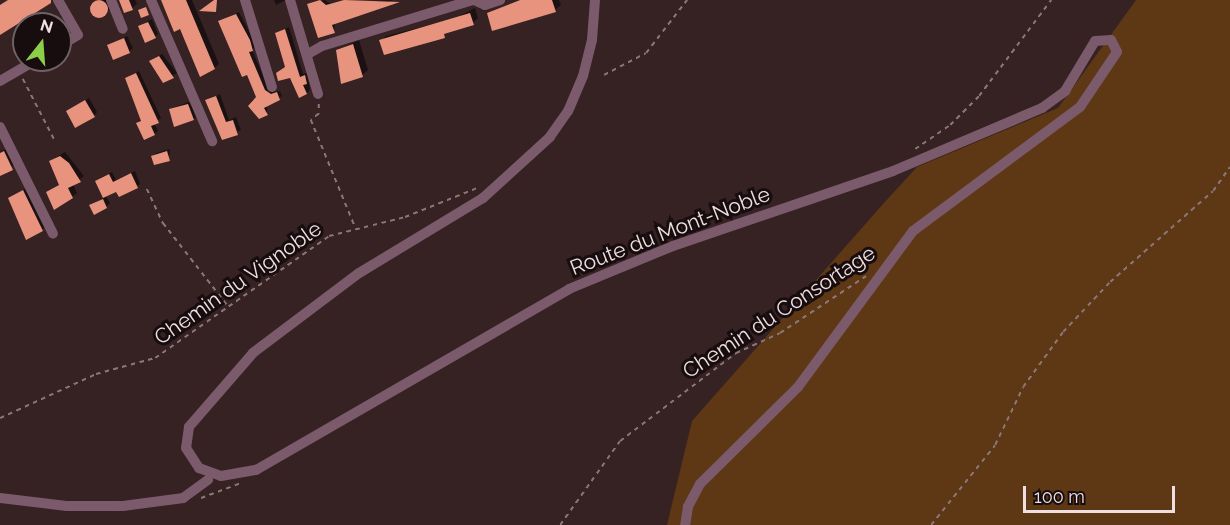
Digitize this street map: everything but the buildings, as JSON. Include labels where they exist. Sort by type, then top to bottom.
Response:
[{"type":"street","points":[[111,0],[123,29]]},
{"type":"street","points":[[151,0],[212,141]]},
{"type":"street","points":[[245,0],[272,87]]},
{"type":"street","points":[[308,54],[322,46],[473,0],[485,4],[500,0]]},
{"type":"street","points":[[244,475],[206,472],[193,462],[186,441],[193,421],[215,401],[249,358],[358,273],[455,217],[497,186],[550,137],[568,111],[587,65],[595,0]]},
{"type":"street","points":[[294,1],[318,94]]},
{"type":"street","points":[[72,24],[78,35],[72,39]]},
{"type":"street","name":"Route du Mont-Noble","points":[[244,475],[343,422],[500,327],[596,276],[893,171],[1042,108],[1065,91],[1095,41],[1111,40],[1116,45],[1116,56],[1080,107],[903,242],[785,403],[700,484],[688,507],[685,525]]},
{"type":"street","points":[[0,81],[16,72]]},
{"type":"street","points":[[0,127],[53,234]]},
{"type":"street","points":[[0,498],[90,507],[188,496],[208,480]]},
{"type":"path","points":[[604,75],[646,53],[687,0]]},
{"type":"path","points":[[910,153],[950,125],[979,96],[1051,0]]},
{"type":"path","points":[[20,72],[54,139]]},
{"type":"path","points":[[318,94],[319,114],[311,120],[355,227]]},
{"type":"path","points":[[931,525],[995,445],[1023,387],[1063,332],[1110,282],[1213,191],[1230,167]]},
{"type":"path","name":"Chemin du Vignoble","points":[[0,418],[96,374],[155,358],[317,242],[355,227],[405,217],[483,186],[497,186]]},
{"type":"path","points":[[147,189],[160,216],[228,306]]},
{"type":"path","name":"Chemin du Consortage","points":[[560,525],[620,441],[736,353],[780,333],[874,269]]},
{"type":"path","points":[[188,496],[203,498],[237,486],[244,475]]},
{"type":"shaded area","points":[[1136,0],[1230,0],[1230,525],[667,525],[692,421],[883,204],[917,167],[1058,108]]}]
